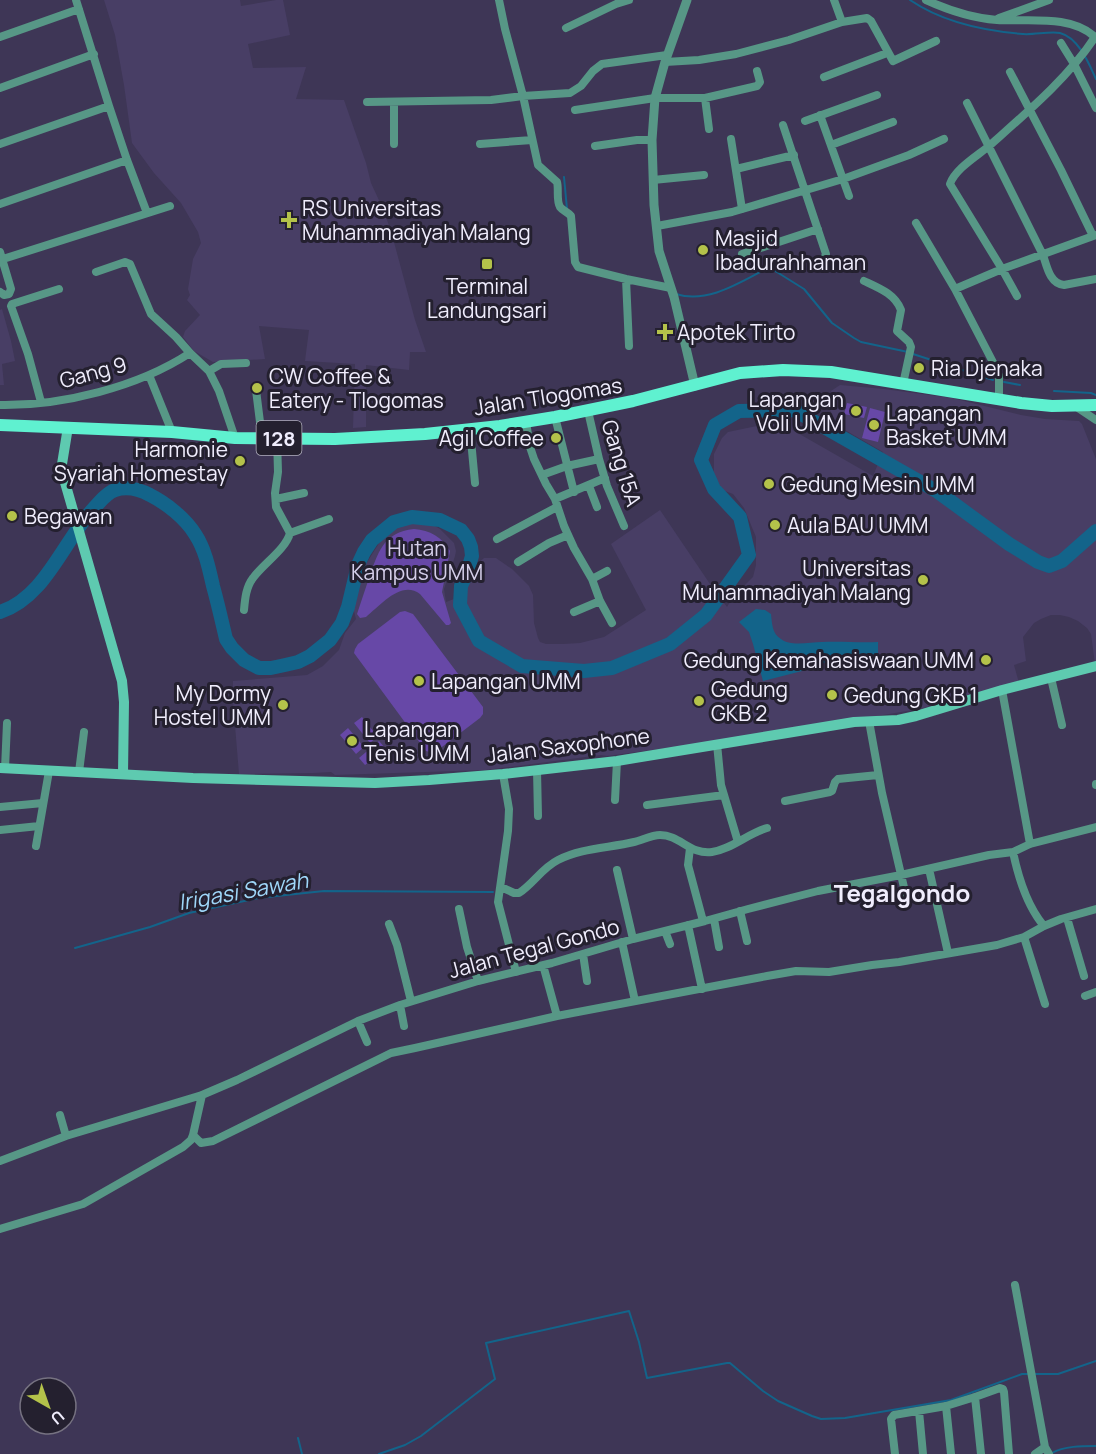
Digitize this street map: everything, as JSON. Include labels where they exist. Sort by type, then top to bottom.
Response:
[{"type":"main road","name":"Jalan Tlogomas","points":[[0,425],[172,432],[235,438],[360,438],[425,434],[555,417],[633,401],[740,373],[783,370],[831,372],[999,400],[1052,406],[1095,405]]},
{"type":"main road","points":[[68,427],[62,476],[122,681],[124,695],[123,774]]},
{"type":"main road","name":"Jalan Saxophone","points":[[2,768],[227,779],[375,783],[503,774],[616,761],[837,724],[898,720],[1096,666]]},
{"type":"street","points":[[76,0],[109,106],[147,213]]},
{"type":"street","points":[[499,0],[538,165],[557,182],[559,204],[571,216],[574,262],[578,267],[672,292]]},
{"type":"street","points":[[566,28],[629,0]]},
{"type":"street","points":[[687,0],[666,58],[655,99],[652,140],[654,205],[659,252],[672,292],[695,386]]},
{"type":"street","points":[[834,0],[842,22]]},
{"type":"street","points":[[926,0],[962,14],[995,20],[1056,21],[1076,25],[1096,37],[1075,63],[1030,109],[951,179],[950,184],[1017,296]]},
{"type":"street","points":[[995,20],[1049,0]]},
{"type":"street","points":[[0,36],[79,9]]},
{"type":"street","points":[[367,102],[491,99],[570,93],[581,86],[602,64],[666,58],[699,60],[736,54],[789,40],[842,22],[869,18],[892,61],[936,41]]},
{"type":"street","points":[[1061,44],[1075,63],[1096,108]]},
{"type":"street","points":[[824,77],[888,53]]},
{"type":"street","points":[[0,87],[94,54]]},
{"type":"street","points":[[575,110],[655,99],[705,98],[757,86],[760,82],[757,71]]},
{"type":"street","points":[[955,288],[1095,235],[1010,72]]},
{"type":"street","points":[[805,121],[877,95]]},
{"type":"street","points":[[705,98],[709,129]]},
{"type":"street","points":[[394,102],[394,144]]},
{"type":"street","points":[[967,103],[1052,279],[1059,285],[1096,279]]},
{"type":"street","points":[[0,144],[109,106]]},
{"type":"street","points":[[820,115],[849,196]]},
{"type":"street","points":[[831,146],[893,122]]},
{"type":"street","points":[[783,125],[826,257],[812,265]]},
{"type":"street","points":[[731,139],[742,209]]},
{"type":"street","points":[[657,226],[742,209],[843,179],[909,155],[944,139]]},
{"type":"street","points":[[480,144],[532,140]]},
{"type":"street","points":[[594,146],[652,140]]},
{"type":"street","points":[[736,169],[794,155]]},
{"type":"street","points":[[0,204],[127,160]]},
{"type":"street","points":[[653,180],[705,175]]},
{"type":"street","points":[[0,292],[4,295],[9,294],[11,289],[1,257],[170,206]]},
{"type":"street","points":[[916,222],[955,288],[996,368],[999,376],[999,400]]},
{"type":"street","points":[[742,254],[818,229]]},
{"type":"street","points":[[96,272],[125,262],[130,264],[151,314],[209,371],[219,391],[235,438]]},
{"type":"street","points":[[864,280],[889,294],[901,310],[897,331],[911,344],[903,384]]},
{"type":"street","points":[[626,281],[629,346]]},
{"type":"street","points":[[41,402],[28,354],[11,306],[59,289]]},
{"type":"street","name":"Gang 9","points":[[0,405],[41,402],[94,393],[149,375],[174,364],[190,353]]},
{"type":"street","points":[[209,371],[221,364],[246,363]]},
{"type":"street","points":[[149,375],[172,432]]},
{"type":"street","points":[[256,390],[262,438]]},
{"type":"street","points":[[1075,406],[1096,420]]},
{"type":"street","name":"Gang 15A","points":[[588,411],[598,459],[624,526]]},
{"type":"street","points":[[555,417],[574,492]]},
{"type":"street","points":[[526,422],[534,459],[556,503],[574,548],[592,579],[612,624]]},
{"type":"street","points":[[470,429],[475,483]]},
{"type":"street","points":[[277,438],[276,507],[290,533]]},
{"type":"street","points":[[542,475],[598,459]]},
{"type":"street","points":[[497,539],[574,492],[605,478]]},
{"type":"street","points":[[589,486],[597,507]]},
{"type":"street","points":[[276,499],[304,493]]},
{"type":"street","points":[[244,610],[247,590],[252,579],[286,542],[290,533],[329,519]]},
{"type":"street","points":[[518,562],[549,543],[568,535]]},
{"type":"street","points":[[592,579],[607,571]]},
{"type":"street","points":[[574,612],[600,601]]},
{"type":"street","points":[[1051,678],[1062,725]]},
{"type":"street","points":[[1002,690],[1030,844]]},
{"type":"street","points":[[869,721],[887,818],[906,896]]},
{"type":"street","points":[[2,768],[6,723]]},
{"type":"street","points":[[79,772],[84,732]]},
{"type":"street","points":[[717,744],[721,785],[738,842]]},
{"type":"street","points":[[615,800],[616,761]]},
{"type":"street","points":[[537,770],[538,816]]},
{"type":"street","points":[[36,846],[48,771]]},
{"type":"street","points":[[503,774],[507,794],[508,820],[498,903],[516,972]]},
{"type":"street","points":[[785,801],[830,792],[838,779],[878,775]]},
{"type":"street","points":[[647,805],[724,795]]},
{"type":"street","points":[[0,807],[43,803]]},
{"type":"street","points":[[0,830],[39,826]]},
{"type":"street","name":"Jalan Tegal Gondo","points":[[0,1161],[66,1136],[198,1096],[237,1080],[358,1022],[411,1001],[633,939],[818,891],[1013,852],[1030,844],[1096,827]]},
{"type":"street","points":[[500,891],[521,892],[556,861],[589,850],[632,843],[658,835],[672,837],[696,851],[711,852],[766,828]]},
{"type":"street","points":[[690,848],[688,865],[703,921]]},
{"type":"street","points":[[1013,852],[1018,874],[1029,901],[1044,926]]},
{"type":"street","points":[[929,869],[948,953]]},
{"type":"street","points":[[617,870],[633,939]]},
{"type":"street","points":[[459,911],[478,981]]},
{"type":"street","points":[[740,911],[747,940]]},
{"type":"street","points":[[193,1135],[201,1143],[213,1141],[391,1053],[557,1016],[796,971],[829,972],[997,945],[1024,937],[1044,926],[1067,918],[1095,912]]},
{"type":"street","points":[[1067,918],[1084,976]]},
{"type":"street","points":[[714,919],[719,947]]},
{"type":"street","points":[[688,925],[702,989]]},
{"type":"street","points":[[390,927],[403,965],[411,1001]]},
{"type":"street","points":[[665,931],[670,944]]},
{"type":"street","points":[[1024,937],[1045,1004]]},
{"type":"street","points":[[622,942],[635,1001]]},
{"type":"street","points":[[583,954],[587,981]]},
{"type":"street","points":[[543,965],[557,1016]]},
{"type":"street","points":[[1086,996],[1096,992]]},
{"type":"street","points":[[400,1005],[404,1026]]},
{"type":"street","points":[[358,1022],[367,1042]]},
{"type":"street","points":[[0,1229],[83,1204],[183,1147],[193,1135],[198,1096]]},
{"type":"street","points":[[60,1115],[66,1136]]},
{"type":"street","points":[[1015,1285],[1047,1450],[1035,1454]]},
{"type":"street","points":[[895,1454],[891,1417],[896,1414],[946,1406],[1000,1388],[1003,1389],[1009,1454]]},
{"type":"street","points":[[975,1397],[981,1454]]},
{"type":"street","points":[[946,1406],[951,1454]]},
{"type":"street","points":[[919,1411],[923,1454]]},
{"type":"shaded area","name":"RS Universitas Muhammadiyah Malang","points":[[104,0],[240,0],[241,6],[283,0],[290,35],[248,44],[253,68],[306,67],[296,99],[344,100],[371,183],[391,231],[426,352],[410,352],[409,370],[366,365],[366,427],[353,428],[355,364],[305,361],[309,330],[259,326],[265,359],[213,362],[194,351],[183,337],[185,331],[200,315],[187,300],[190,295],[188,289],[193,259],[201,243],[198,232],[181,203],[154,173],[132,143],[115,35]]},
{"type":"shaded area","points":[[2,309],[15,361],[2,364],[4,385],[0,385],[0,310]]},
{"type":"shaded area","name":"Universitas Muhammadiyah Malang","points":[[840,385],[952,398],[1021,415],[1079,421],[1082,424],[1096,459],[1096,664],[1091,634],[1087,628],[1069,617],[1051,615],[1034,623],[1023,637],[1026,661],[1014,665],[1019,683],[919,709],[769,734],[486,770],[335,775],[331,772],[239,774],[233,681],[307,675],[323,666],[339,650],[345,633],[356,619],[353,607],[366,564],[383,537],[397,527],[428,522],[440,529],[454,543],[455,556],[444,589],[446,602],[462,596],[467,580],[476,565],[484,558],[496,558],[512,569],[529,586],[533,595],[534,623],[538,638],[540,642],[546,644],[580,643],[604,637],[646,610],[611,544],[660,510],[727,607],[733,597],[753,577],[756,565],[756,537],[744,508],[733,494],[717,488],[714,483],[714,454],[722,438],[728,432],[767,424],[782,424],[873,476],[883,452],[838,426],[829,408],[834,402],[831,391]]},
{"type":"green space","name":"Lapangan Voli UMM","points":[[847,403],[867,407],[864,418],[844,414]]},
{"type":"green space","name":"Lapangan Basket UMM","points":[[870,408],[885,412],[878,442],[862,438]]},
{"type":"green space","name":"Hutan Kampus UMM","points":[[414,529],[435,535],[450,551],[442,592],[451,623],[446,625],[420,594],[413,590],[399,592],[366,617],[360,618],[357,614],[375,560],[383,545],[395,534]]},
{"type":"green space","name":"Lapangan UMM","points":[[400,612],[413,614],[483,707],[483,714],[480,718],[434,753],[426,751],[354,653],[358,644]]},
{"type":"green space","name":"Lapangan Tenis UMM","points":[[362,717],[377,736],[370,743],[354,723]]},
{"type":"green space","name":"Lapangan Tenis UMM","points":[[348,728],[364,747],[356,754],[340,735]]},
{"type":"green space","name":"Lapangan Tenis UMM","points":[[379,741],[386,749],[365,765],[359,758]]},
{"type":"water","points":[[756,609],[765,610],[771,614],[776,634],[790,643],[878,642],[878,662],[836,661],[813,665],[806,670],[763,681],[749,632],[739,622]]},
{"type":"waterway","points":[[910,0],[950,20],[979,28],[1023,34],[1060,33],[1073,40],[1078,46],[1096,79]]},
{"type":"waterway","points":[[564,177],[567,209]]},
{"type":"waterway","points":[[676,294],[688,296],[711,294],[734,286],[766,269],[772,269],[804,289],[832,323],[854,338],[861,342],[908,352]]},
{"type":"waterway","points":[[913,354],[993,380]]},
{"type":"waterway","points":[[1004,382],[1020,385]]},
{"type":"waterway","points":[[1054,391],[1096,395]]},
{"type":"waterway","points":[[0,612],[16,605],[42,581],[83,521],[103,498],[115,490],[128,488],[142,491],[162,502],[191,528],[206,559],[226,639],[244,660],[259,668],[271,668],[298,662],[310,656],[330,640],[342,623],[358,565],[364,552],[372,540],[394,522],[412,517],[440,520],[461,530],[468,539],[472,556],[461,586],[460,605],[479,641],[522,666],[584,671],[612,668],[670,644],[706,615],[749,555],[740,517],[714,489],[701,460],[715,425],[739,411],[794,410],[938,492],[1009,544],[1049,566],[1062,561],[1096,531]]},
{"type":"waterway","name":"Irigasi Sawah","points":[[75,948],[150,927],[189,913],[258,898],[324,891],[493,892]]},
{"type":"waterway","points":[[379,1454],[405,1445],[421,1436],[495,1379],[486,1343],[629,1311],[647,1378],[730,1363],[778,1401],[821,1419],[845,1418],[951,1400],[1022,1374],[1058,1374],[1096,1361]]},
{"type":"waterway","points":[[298,1438],[302,1454]]},
{"type":"waterway","points":[[1052,1453],[1079,1446],[1096,1446]]},
{"type":"place","name":"RS Universitas Muhammadiyah Malang","points":[[289,220]]},
{"type":"place","name":"Masjid Ibadurahhaman","points":[[703,250]]},
{"type":"place","name":"Terminal Landungsari","points":[[487,264]]},
{"type":"place","name":"Apotek Tirto","points":[[665,332]]},
{"type":"place","name":"Ria Djenaka","points":[[919,368]]},
{"type":"place","name":"CW Coffee & Eatery - Tlogomas","points":[[257,388]]},
{"type":"place","name":"Lapangan Voli UMM","points":[[856,411]]},
{"type":"place","name":"Lapangan Basket UMM","points":[[874,425]]},
{"type":"place","name":"Agil Coffee","points":[[556,438]]},
{"type":"place","name":"Harmonie Syariah Homestay","points":[[240,461]]},
{"type":"place","name":"Gedung Mesin UMM","points":[[769,484]]},
{"type":"place","name":"Begawan","points":[[12,516]]},
{"type":"place","name":"Aula BAU UMM","points":[[775,525]]},
{"type":"place","name":"Universitas Muhammadiyah Malang","points":[[923,580]]},
{"type":"place","name":"Gedung Kemahasiswaan UMM","points":[[986,660]]},
{"type":"place","name":"Lapangan UMM","points":[[419,681]]},
{"type":"place","name":"Gedung GKB 1","points":[[832,695]]},
{"type":"place","name":"Gedung GKB 2","points":[[699,701]]},
{"type":"place","name":"My Dormy Hostel UMM","points":[[283,705]]},
{"type":"place","name":"Lapangan Tenis UMM","points":[[352,741]]},
{"type":"district","name":"Tegalgondo","points":[[902,892]]}]
